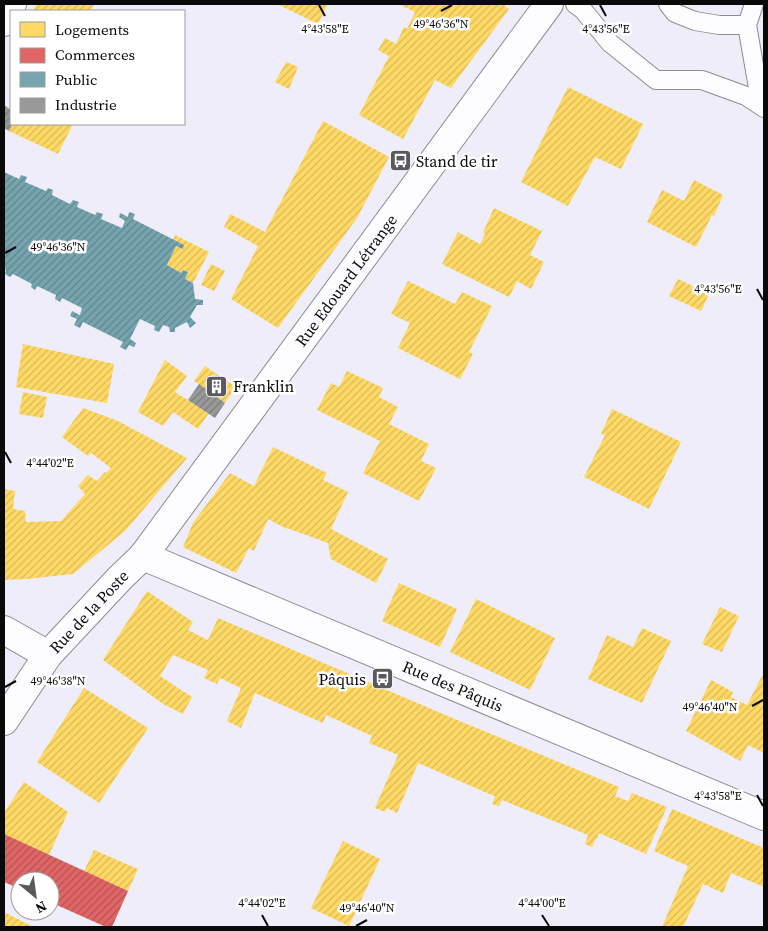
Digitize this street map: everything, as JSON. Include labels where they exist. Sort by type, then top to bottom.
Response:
[{"type":"street","points":[[4,22],[12,4]]},
{"type":"street","name":"Rue Edouard Létrange","points":[[143,556],[549,4]]},
{"type":"street","name":"Rue de la Poste","points":[[4,720],[48,655],[143,556]]},
{"type":"street","name":"Rue des Pâquis","points":[[143,556],[764,816]]},
{"type":"street","points":[[4,630],[48,655]]},
{"type":"lane","points":[[575,4],[583,10],[610,43],[656,80],[702,80],[746,96],[762,106]]},
{"type":"lane","points":[[668,4],[675,13],[695,21],[719,25],[748,25]]},
{"type":"lane","points":[[754,4],[748,25],[762,106]]},
{"type":"building: Logements","points":[[37,4],[94,4],[91,10],[34,10]]},
{"type":"building: Logements","points":[[280,4],[328,4],[318,24]]},
{"type":"building: Logements","points":[[398,4],[503,4],[509,9],[451,88],[435,80],[403,139],[359,115],[389,56],[378,50],[385,38],[396,44],[404,27],[407,29],[415,12]]},
{"type":"building: Logements","points":[[286,62],[298,67],[289,89],[275,82]]},
{"type":"building: Logements","points":[[568,87],[643,124],[621,169],[595,157],[568,206],[521,182]]},
{"type":"building: Logements","points":[[323,121],[389,157],[357,218],[278,328],[231,299],[258,246],[224,227],[230,214],[265,232]]},
{"type":"building: Logements","points":[[12,125],[72,125],[58,154],[9,131]]},
{"type":"building: Logements","points":[[694,180],[723,195],[714,216],[712,215],[696,247],[647,222],[662,190],[684,201]]},
{"type":"building: Logements","points":[[494,208],[542,231],[530,255],[544,262],[531,289],[517,281],[509,297],[442,264],[458,232],[480,244],[485,234],[483,232]]},
{"type":"building: Logements","points":[[175,235],[209,252],[193,283],[185,279],[188,272],[183,270],[181,273],[167,265],[176,246],[183,249],[184,245],[173,240]]},
{"type":"building: Logements","points":[[211,264],[225,271],[214,291],[201,285]]},
{"type":"building: Logements","points":[[678,279],[709,294],[701,311],[669,296]]},
{"type":"building: Logements","points":[[408,281],[455,304],[462,292],[492,306],[469,352],[473,354],[460,379],[398,348],[410,323],[391,314]]},
{"type":"building: Logements","points":[[23,344],[114,364],[107,403],[16,387]]},
{"type":"building: Logements","points":[[165,360],[187,376],[175,392],[209,413],[198,429],[173,412],[163,426],[138,412]]},
{"type":"building: Logements","name":"Franklin","points":[[205,366],[236,387],[225,403],[194,381]]},
{"type":"building: Logements","points":[[347,371],[383,388],[379,397],[398,407],[389,424],[429,444],[421,461],[436,468],[419,501],[363,473],[380,441],[317,410],[331,383],[339,387]]},
{"type":"building: Logements","points":[[23,392],[47,397],[43,418],[19,414]]},
{"type":"building: Logements","points":[[83,408],[118,421],[187,458],[125,531],[73,574],[4,580],[4,489],[15,491],[13,509],[25,511],[26,522],[61,521],[85,494],[78,486],[88,475],[97,481],[111,468],[91,453],[88,456],[62,437]]},
{"type":"building: Logements","points":[[612,409],[681,442],[649,509],[584,477],[605,435],[601,434]]},
{"type":"building: Logements","points":[[273,447],[327,473],[323,480],[348,492],[331,529],[388,559],[376,583],[331,559],[328,543],[287,529],[268,519],[254,551],[249,548],[236,573],[183,547],[193,523],[230,473],[254,486]]},
{"type":"building: Logements","points":[[399,583],[457,609],[440,647],[382,621]]},
{"type":"building: Logements","points":[[147,591],[193,622],[188,630],[208,640],[218,618],[619,787],[615,796],[628,801],[632,793],[667,807],[646,854],[599,833],[592,847],[585,844],[588,835],[502,800],[499,806],[492,804],[494,796],[418,763],[397,813],[387,808],[385,812],[375,808],[398,755],[369,743],[372,736],[326,715],[323,723],[255,693],[241,728],[227,721],[241,688],[220,678],[217,684],[204,678],[208,670],[173,655],[160,676],[192,697],[183,714],[163,704],[103,660]]},
{"type":"building: Logements","points":[[476,599],[555,638],[530,690],[450,652]]},
{"type":"building: Logements","points":[[720,607],[739,616],[722,652],[702,644]]},
{"type":"building: Logements","points":[[642,628],[671,641],[642,703],[588,679],[607,635],[633,647]]},
{"type":"building: Logements","points":[[762,676],[764,677],[764,753],[748,745],[740,761],[686,731],[711,680],[733,692],[731,697],[747,705]]},
{"type":"building: Logements","points":[[84,688],[148,728],[99,803],[37,762]]},
{"type":"building: Logements","points":[[24,782],[68,812],[49,855],[4,834],[4,813]]},
{"type":"building: Logements","points":[[672,809],[764,848],[764,887],[731,873],[723,893],[703,884],[683,927],[662,927],[688,866],[654,851]]},
{"type":"building: Logements","points":[[343,841],[380,859],[349,926],[311,908]]},
{"type":"building: Logements","points":[[94,850],[138,869],[128,891],[84,871]]},
{"type":"building: Logements","points":[[4,912],[10,915],[10,921],[21,921],[33,927],[4,927]]},
{"type":"building: Commerces","points":[[4,834],[128,891],[112,927],[106,927],[60,906],[60,871],[10,871],[10,885],[4,882]]},
{"type":"building: Public","points":[[4,172],[19,179],[21,175],[27,177],[25,182],[46,191],[48,188],[53,190],[52,195],[70,204],[73,200],[79,202],[77,207],[95,215],[97,212],[103,214],[101,219],[122,228],[125,221],[119,217],[120,213],[128,217],[129,212],[135,214],[133,219],[184,245],[183,249],[176,246],[167,265],[181,273],[183,270],[188,272],[185,279],[193,283],[195,299],[203,300],[203,305],[197,305],[190,317],[196,323],[190,328],[187,322],[175,328],[175,332],[170,332],[169,327],[163,325],[159,332],[154,330],[155,326],[140,319],[130,339],[136,343],[134,347],[129,345],[126,350],[120,347],[123,342],[83,322],[80,328],[74,325],[77,319],[70,316],[72,311],[80,315],[82,308],[62,298],[60,302],[55,299],[56,295],[37,286],[35,290],[31,287],[32,284],[13,274],[10,277],[5,274]]},
{"type":"building: Industrie","points":[[4,105],[10,109],[10,125],[12,125],[9,131],[4,128]]},
{"type":"building: Industrie","points":[[199,384],[225,403],[215,418],[188,400]]},
{"type":"place","name":"Stand de tir","points":[[400,161]]},
{"type":"place","name":"Franklin","points":[[217,386]]},
{"type":"place","name":"Pâquis","points":[[382,679]]}]
